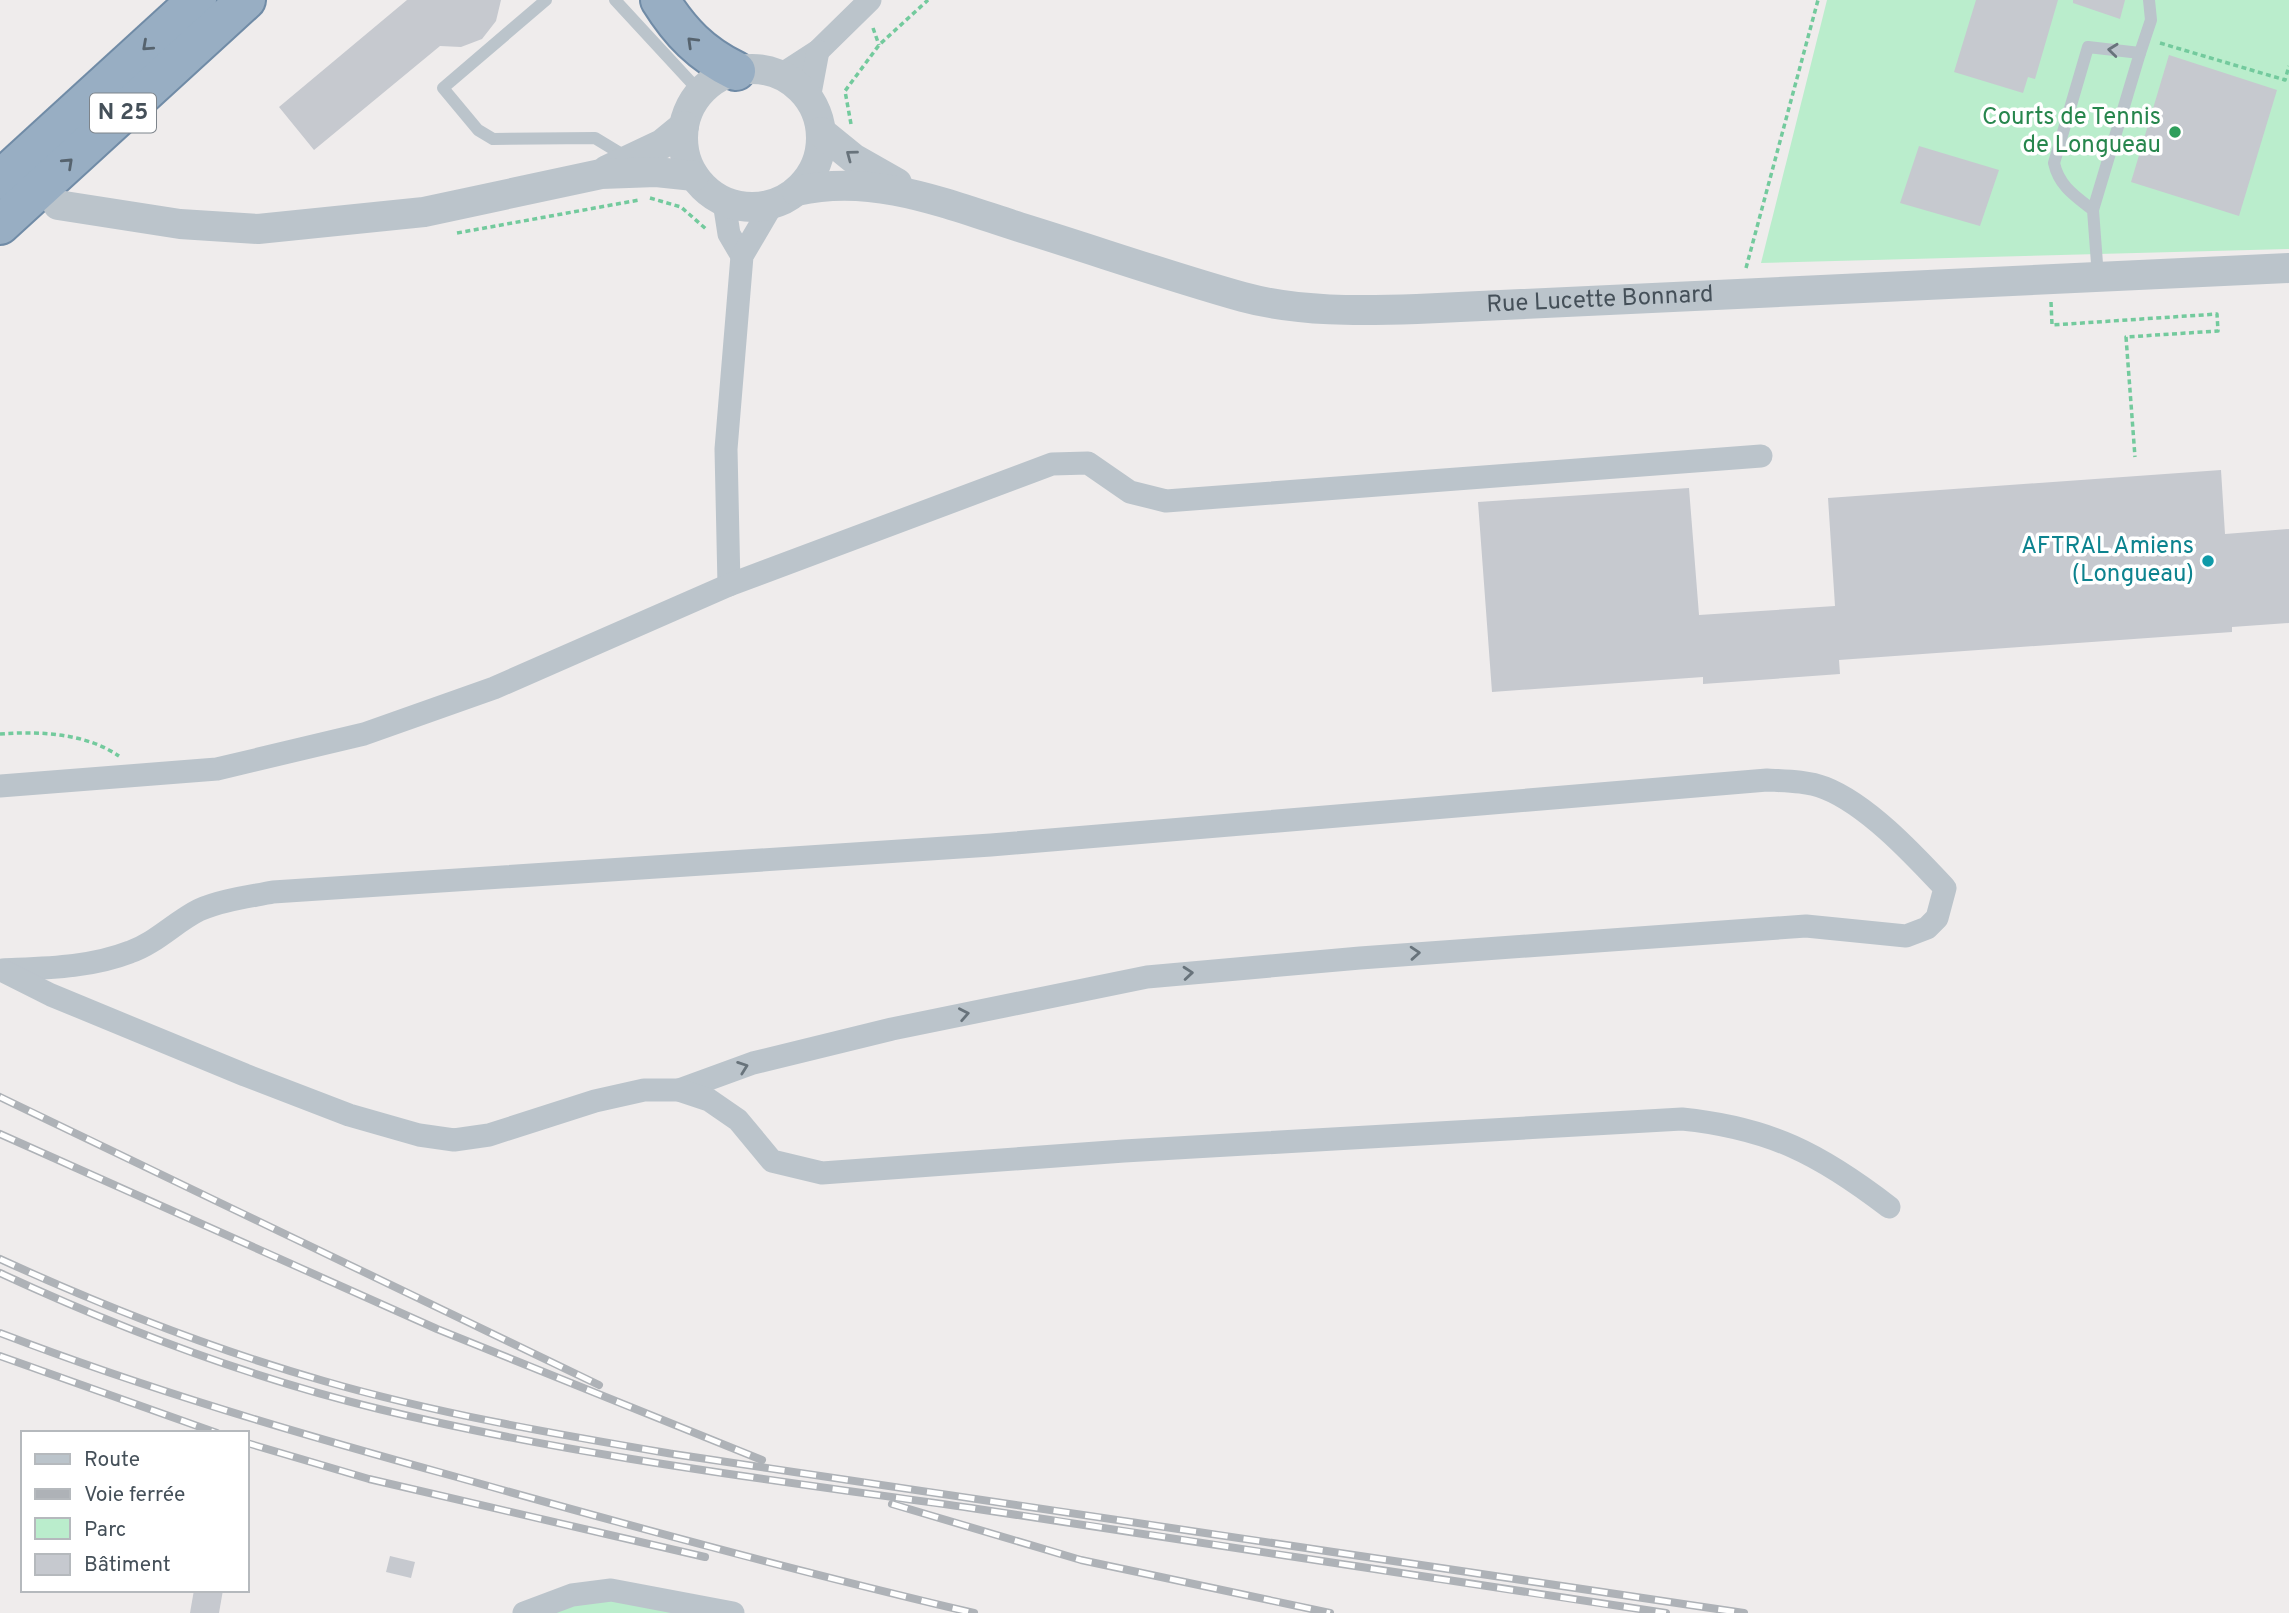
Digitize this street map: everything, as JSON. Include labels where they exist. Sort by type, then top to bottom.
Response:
[{"type":"highway","name":"N 25","points":[[0,180],[197,0]]},
{"type":"highway","name":"N 25","points":[[0,225],[246,0]]},
{"type":"highway","points":[[660,0],[677,27],[696,47],[736,71]]},
{"type":"street","points":[[781,75],[818,51],[870,0]]},
{"type":"street","points":[[809,99],[818,51]]},
{"type":"street","points":[[729,585],[726,449],[742,256],[785,198],[812,174],[820,154],[821,132],[809,99],[797,85],[781,75],[751,69],[736,71],[710,83],[700,92],[687,114],[684,126],[684,152],[694,176],[707,191],[724,202],[739,206],[785,198]]},
{"type":"street","points":[[600,174],[628,158],[662,144],[684,126]]},
{"type":"street","name":"Rue Lucette Bonnard","points":[[821,132],[853,158],[925,197]]},
{"type":"street","points":[[58,205],[180,224],[258,229],[424,212],[600,174],[656,172],[694,176]]},
{"type":"street","name":"Rue Lucette Bonnard","points":[[785,198],[824,185],[868,185],[925,197],[1245,298],[1314,309],[1389,310],[2289,268]]},
{"type":"street","points":[[724,202],[729,234],[742,256]]},
{"type":"street","points":[[0,786],[217,769],[364,734],[494,688],[729,585],[1052,464],[1088,463],[1130,492],[1166,501],[1762,456]]},
{"type":"street","points":[[1,970],[66,967],[129,953],[146,946],[197,911],[216,904],[272,892],[991,845],[1767,779],[1826,788],[1865,813],[1906,846],[1945,888],[1937,918],[1927,928],[1906,936],[1806,926],[1766,928],[1360,958],[1147,977],[892,1029],[753,1063],[679,1090]]},
{"type":"street","points":[[1,970],[51,995],[349,1115],[419,1135],[454,1140],[489,1135],[595,1101],[644,1090],[679,1090],[709,1100],[738,1120],[772,1161],[822,1173],[1124,1151],[1682,1119],[1740,1128],[1783,1140],[1837,1169],[1889,1207]]},
{"type":"street","points":[[524,1613],[572,1595],[611,1590],[733,1613]]},
{"type":"lane","points":[[546,0],[443,88],[478,130],[493,139],[595,138],[628,158]]},
{"type":"lane","points":[[615,0],[700,92]]},
{"type":"lane","points":[[2098,277],[2093,210],[2146,39],[2151,20],[2149,0]]},
{"type":"lane","points":[[2093,210],[2066,189],[2057,177],[2054,163],[2088,47],[2140,53]]},
{"type":"path","points":[[853,158],[853,129],[847,113],[845,91],[879,45],[928,0]]},
{"type":"path","points":[[1739,294],[1818,0]]},
{"type":"path","points":[[2146,39],[2285,80],[2289,66]]},
{"type":"path","points":[[2049,279],[2052,325],[2217,314],[2218,331],[2126,337],[2135,457]]},
{"type":"path","points":[[0,733],[70,736],[103,745],[148,774]]},
{"type":"green space","points":[[1827,0],[2289,0],[2289,249],[1761,263]]},
{"type":"green space","points":[[572,1595],[733,1613],[524,1613]]},
{"type":"building","points":[[407,0],[501,0],[496,21],[482,39],[461,47],[440,46],[314,150],[279,107]]},
{"type":"building","points":[[1976,0],[2058,0],[2035,79],[2028,77],[2023,93],[1954,72]]},
{"type":"building","points":[[2073,0],[2125,0],[2120,19],[2073,3]]},
{"type":"building","points":[[2169,55],[2277,90],[2239,216],[2131,182]]},
{"type":"building","points":[[1919,146],[1999,170],[1980,226],[1900,203]]},
{"type":"building","points":[[2221,470],[2225,534],[2289,529],[2289,623],[2232,627],[2232,632],[1839,660],[1840,674],[1703,684],[1703,677],[1492,692],[1478,502],[1689,488],[1699,615],[1835,606],[1828,498]]},
{"type":"building","points":[[390,1556],[415,1562],[411,1578],[386,1572]]},
{"type":"building","points":[[194,1592],[223,1592],[219,1613],[190,1613]]},
{"type":"railway","points":[[0,1097],[599,1385]]},
{"type":"railway","points":[[0,1134],[437,1329],[762,1460]]},
{"type":"railway","points":[[0,1259],[119,1310],[282,1369],[410,1404],[497,1422],[673,1454],[1744,1613]]},
{"type":"railway","points":[[0,1273],[139,1332],[233,1367],[330,1396],[452,1426],[674,1466],[1666,1613]]},
{"type":"railway","points":[[0,1333],[168,1392],[339,1444],[713,1548],[974,1613]]},
{"type":"railway","points":[[0,1356],[211,1431]]},
{"type":"railway","points":[[248,1443],[369,1479],[705,1557]]},
{"type":"railway","points":[[892,1504],[1081,1560],[1330,1613]]},
{"type":"place","name":"Courts de Tennis de Longueau","points":[[2175,132]]},
{"type":"place","name":"AFTRAL Amiens (Longueau)","points":[[2208,561]]}]
